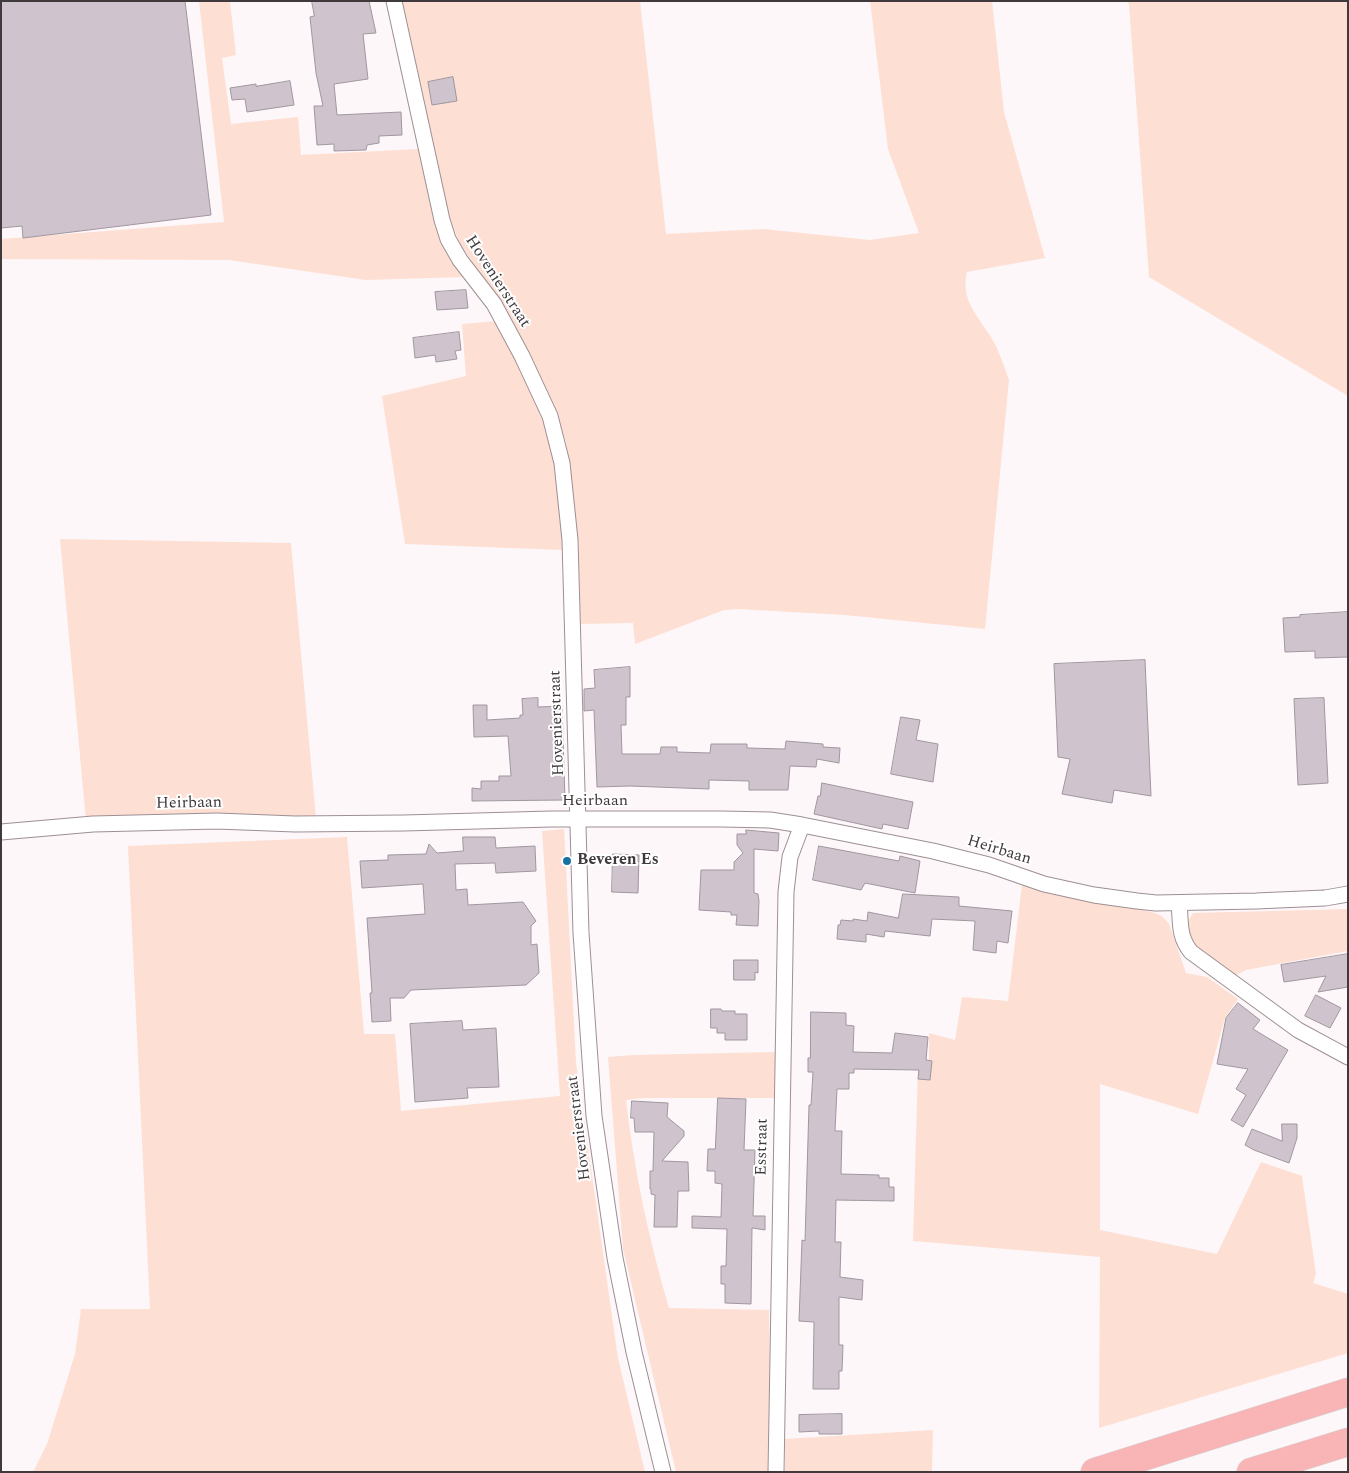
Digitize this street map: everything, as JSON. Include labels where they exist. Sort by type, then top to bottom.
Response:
[{"type":"highway","points":[[1095,1472],[1348,1392]]},
{"type":"highway","points":[[1251,1472],[1348,1442]]},
{"type":"street","name":"Hovenierstraat","points":[[394,1],[442,220],[448,239],[460,260],[494,304],[522,356],[550,416],[562,463],[570,540],[580,933],[594,1116],[614,1258],[663,1472]]},
{"type":"street","name":"Heirbaan","points":[[1,832],[93,824],[217,820],[295,824],[578,820],[770,820],[933,850],[989,865],[1044,884],[1094,895],[1156,903],[1325,898],[1348,894]]},
{"type":"street","name":"Esstraat","points":[[776,1472],[786,892],[790,857],[802,825]]},
{"type":"street","points":[[1179,902],[1181,933],[1184,943],[1191,952],[1298,1030],[1348,1057]]},
{"type":"shaded area","points":[[199,1],[230,1],[236,55],[222,58],[231,124],[298,117],[301,155],[418,149],[437,225],[464,277],[366,280],[229,260],[1,259],[1,239],[224,222]]},
{"type":"shaded area","points":[[401,1],[640,1],[666,234],[763,229],[870,240],[919,233],[888,149],[870,1],[992,1],[1004,112],[1045,258],[967,272],[965,283],[969,303],[996,346],[1009,380],[985,629],[845,615],[738,609],[724,610],[635,644],[633,623],[580,624],[572,487],[566,442],[548,395],[506,309],[461,246],[449,218]]},
{"type":"shaded area","points":[[1127,1],[1348,1],[1348,396],[1149,277],[1129,4]]},
{"type":"shaded area","points":[[497,321],[532,393],[548,433],[555,466],[563,550],[405,544],[382,396],[466,376],[462,324]]},
{"type":"shaded area","points":[[60,539],[291,543],[316,818],[86,821]]},
{"type":"shaded area","points":[[564,829],[576,1063],[618,1358],[645,1472],[33,1472],[47,1444],[75,1354],[81,1309],[150,1309],[128,846],[347,837],[364,1034],[395,1034],[401,1111],[560,1096],[542,831]]},
{"type":"shaded area","points":[[1022,885],[1152,912],[1162,916],[1169,924],[1186,973],[1207,977],[1238,999],[1225,1018],[1198,1114],[1100,1084],[1100,1230],[1217,1254],[1261,1162],[1302,1176],[1316,1274],[1313,1283],[1348,1294],[1348,1353],[1099,1428],[1100,1257],[913,1241],[918,1066],[929,1065],[929,1033],[955,1040],[962,997],[1008,1001]]},
{"type":"shaded area","points":[[1348,909],[1348,951],[1246,970],[1233,977],[1197,950],[1188,931],[1187,923],[1193,913]]},
{"type":"shaded area","points":[[777,1052],[776,1098],[644,1098],[626,1100],[643,1205],[669,1308],[769,1310],[771,1472],[676,1472],[623,1249],[608,1057]]},
{"type":"shaded area","points":[[933,1430],[932,1472],[785,1472],[785,1439]]},
{"type":"building","points":[[1,1],[185,1],[211,215],[23,238],[22,226],[1,228]]},
{"type":"building","points":[[312,1],[369,1],[376,33],[363,34],[368,79],[334,84],[337,115],[401,112],[402,135],[379,136],[379,143],[367,145],[366,150],[334,151],[334,144],[317,145],[314,106],[323,106],[316,73],[310,17],[314,16]]},
{"type":"building","points":[[453,77],[457,101],[432,105],[428,82]]},
{"type":"building","points":[[290,81],[294,105],[247,112],[245,99],[232,100],[230,88]]},
{"type":"building","points":[[466,290],[468,308],[437,310],[435,292]]},
{"type":"building","points":[[459,332],[461,350],[455,351],[457,359],[436,362],[435,355],[415,358],[413,338]]},
{"type":"building","points":[[1348,612],[1348,657],[1315,658],[1315,651],[1285,652],[1283,618]]},
{"type":"building","points":[[1145,660],[1151,796],[1114,790],[1112,803],[1062,794],[1070,759],[1058,757],[1054,664]]},
{"type":"building","points":[[630,667],[630,697],[626,697],[626,725],[621,725],[622,754],[660,754],[661,747],[677,747],[677,752],[710,753],[711,744],[747,744],[747,748],[785,749],[786,741],[823,744],[823,747],[840,748],[839,763],[817,759],[816,767],[790,766],[788,790],[749,790],[749,781],[709,780],[709,789],[630,786],[597,787],[594,710],[584,711],[584,689],[595,688],[594,670]]},
{"type":"building","points":[[538,698],[538,707],[562,706],[565,800],[472,801],[472,788],[481,789],[481,781],[499,781],[499,776],[511,776],[508,736],[474,737],[473,705],[487,705],[487,720],[520,718],[520,715],[523,715],[522,699]]},
{"type":"building","points":[[1324,698],[1328,783],[1298,785],[1294,699]]},
{"type":"building","points":[[901,717],[920,720],[916,740],[938,744],[933,782],[891,774]]},
{"type":"building","points":[[822,783],[913,802],[908,829],[883,824],[882,829],[814,814]]},
{"type":"building","points":[[746,830],[779,833],[778,851],[754,849],[754,893],[758,894],[759,901],[758,926],[736,925],[737,915],[731,915],[731,912],[699,910],[701,870],[734,870],[734,862],[743,853],[737,845],[737,834],[746,834]]},
{"type":"building","points":[[463,837],[495,837],[496,848],[535,846],[536,871],[496,873],[495,863],[455,864],[456,890],[467,889],[468,905],[523,902],[536,921],[531,926],[531,945],[537,944],[539,973],[526,985],[411,990],[404,998],[390,998],[391,1021],[372,1022],[367,918],[425,914],[423,884],[362,888],[360,861],[388,860],[388,855],[426,854],[429,844],[437,853],[463,851]]},
{"type":"building","points":[[819,846],[899,861],[900,856],[920,861],[915,893],[865,883],[861,890],[813,880]]},
{"type":"building","points":[[613,854],[639,855],[638,893],[612,892]]},
{"type":"building","points":[[903,894],[959,897],[959,906],[1012,911],[1008,943],[997,941],[996,953],[973,950],[975,921],[932,919],[930,936],[885,931],[884,937],[866,934],[866,942],[837,939],[838,925],[840,925],[841,920],[867,921],[868,912],[898,918]]},
{"type":"building","points":[[1348,954],[1348,987],[1318,992],[1326,976],[1284,982],[1281,965]]},
{"type":"building","points":[[734,960],[758,960],[758,973],[755,972],[755,980],[734,980]]},
{"type":"building","points":[[1316,995],[1341,1008],[1330,1028],[1305,1016]]},
{"type":"building","points":[[1238,1003],[1260,1020],[1253,1029],[1288,1050],[1243,1127],[1231,1120],[1246,1095],[1236,1089],[1248,1069],[1217,1064],[1226,1018]]},
{"type":"building","points":[[711,1009],[735,1011],[735,1014],[747,1014],[747,1040],[725,1040],[725,1033],[717,1033],[717,1028],[711,1028]]},
{"type":"building","points":[[811,1012],[846,1013],[846,1025],[854,1026],[853,1052],[892,1053],[895,1033],[928,1037],[926,1060],[932,1061],[930,1080],[918,1079],[919,1070],[854,1069],[854,1073],[849,1073],[849,1089],[837,1089],[835,1131],[842,1131],[841,1174],[879,1175],[879,1178],[889,1178],[889,1187],[894,1187],[894,1201],[836,1200],[835,1242],[841,1242],[840,1277],[863,1280],[862,1300],[839,1297],[839,1345],[843,1345],[842,1371],[839,1371],[839,1389],[813,1389],[814,1322],[799,1321],[802,1240],[805,1241],[809,1105],[811,1105],[813,1072],[808,1072]]},
{"type":"building","points":[[462,1021],[463,1030],[496,1028],[499,1087],[467,1088],[468,1098],[415,1102],[410,1024]]},
{"type":"building","points":[[718,1098],[746,1099],[744,1150],[755,1150],[753,1216],[765,1216],[765,1230],[752,1228],[751,1304],[725,1303],[725,1284],[721,1284],[721,1266],[726,1266],[727,1229],[692,1228],[692,1216],[721,1217],[722,1184],[715,1183],[715,1171],[707,1171],[708,1149],[715,1149]]},
{"type":"building","points":[[632,1101],[668,1103],[667,1117],[684,1131],[684,1136],[662,1161],[688,1162],[689,1191],[678,1191],[677,1227],[654,1227],[655,1195],[651,1194],[650,1171],[653,1171],[654,1132],[635,1132],[634,1118],[631,1118]]},
{"type":"building","points":[[1282,1124],[1297,1124],[1297,1138],[1289,1163],[1245,1145],[1252,1129],[1282,1141]]},
{"type":"building","points":[[842,1414],[842,1434],[819,1434],[819,1431],[799,1432],[799,1415]]},
{"type":"place","name":"Beveren Es","points":[[567,861]]}]
